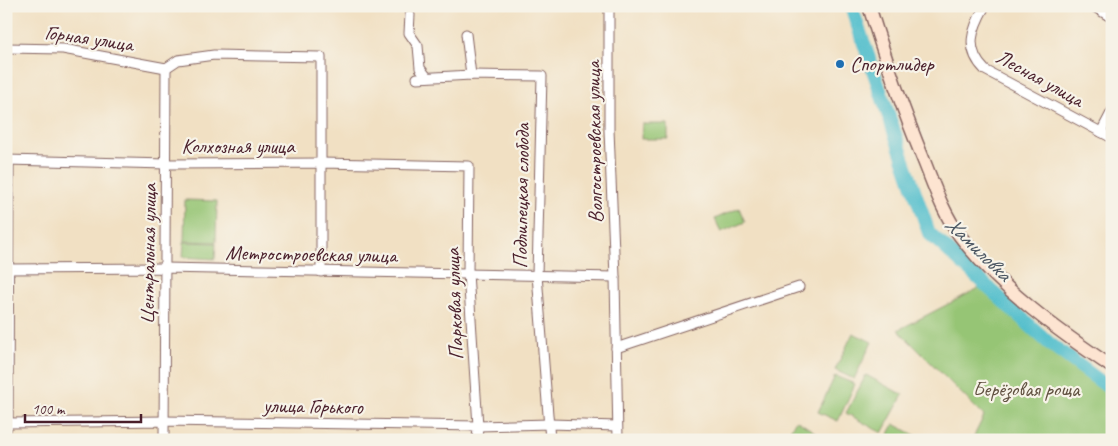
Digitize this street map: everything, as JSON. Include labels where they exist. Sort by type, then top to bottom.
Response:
[{"type":"main road","points":[[869,6],[881,48],[914,136],[942,207],[958,234],[978,259],[1024,302],[1076,343],[1112,367]]},
{"type":"street","name":"Волгостроевская улица","points":[[609,6],[610,130],[618,440]]},
{"type":"street","name":"Лесная улица","points":[[984,6],[975,24],[972,36],[973,51],[978,63],[985,70],[1112,138]]},
{"type":"street","points":[[1093,6],[1112,18]]},
{"type":"street","points":[[410,15],[409,32],[418,46],[420,68],[428,77]]},
{"type":"street","points":[[466,34],[472,75]]},
{"type":"street","name":"Горная улица","points":[[6,48],[64,49],[166,68]]},
{"type":"street","points":[[166,68],[178,60],[214,55],[321,57],[321,272]]},
{"type":"street","name":"Центральная улица","points":[[164,440],[167,164],[166,68]]},
{"type":"street","name":"Подлипецкая слобода","points":[[417,78],[472,75],[542,76],[537,275],[550,440]]},
{"type":"street","points":[[1101,132],[1112,111]]},
{"type":"street","points":[[7,160],[7,427]]},
{"type":"street","name":"Колхозная улица","points":[[7,160],[167,164],[321,163],[469,166]]},
{"type":"street","name":"Парковая улица","points":[[469,166],[468,273],[478,426],[477,440]]},
{"type":"street","name":"Метростроевская улица","points":[[7,269],[165,268],[615,277]]},
{"type":"street","points":[[616,348],[799,287]]},
{"type":"street","name":"улица Горького","points":[[7,427],[164,421],[478,426],[550,424],[617,426]]},
{"type":"green space","points":[[642,124],[668,124],[668,139],[641,139]]},
{"type":"green space","points":[[185,200],[217,201],[216,242],[184,241]]},
{"type":"green space","points":[[739,208],[745,222],[721,232],[715,219]]},
{"type":"green space","points":[[184,242],[216,243],[215,259],[183,257]]},
{"type":"green space","name":"Берёзовая роща","points":[[983,286],[1112,396],[1112,440],[972,440],[984,416],[898,330]]},
{"type":"green space","points":[[853,333],[872,342],[854,379],[835,370]]},
{"type":"green space","points":[[866,375],[903,395],[882,433],[846,413]]},
{"type":"green space","points":[[835,376],[855,384],[838,421],[818,412]]},
{"type":"green space","points":[[796,420],[827,440],[784,440]]},
{"type":"green space","points":[[894,424],[924,440],[886,440]]},
{"type":"waterway","name":"Хамиловка","points":[[851,6],[929,233],[1049,343],[1112,390]]},
{"type":"place","name":"Спортлидер","points":[[840,64]]}]
